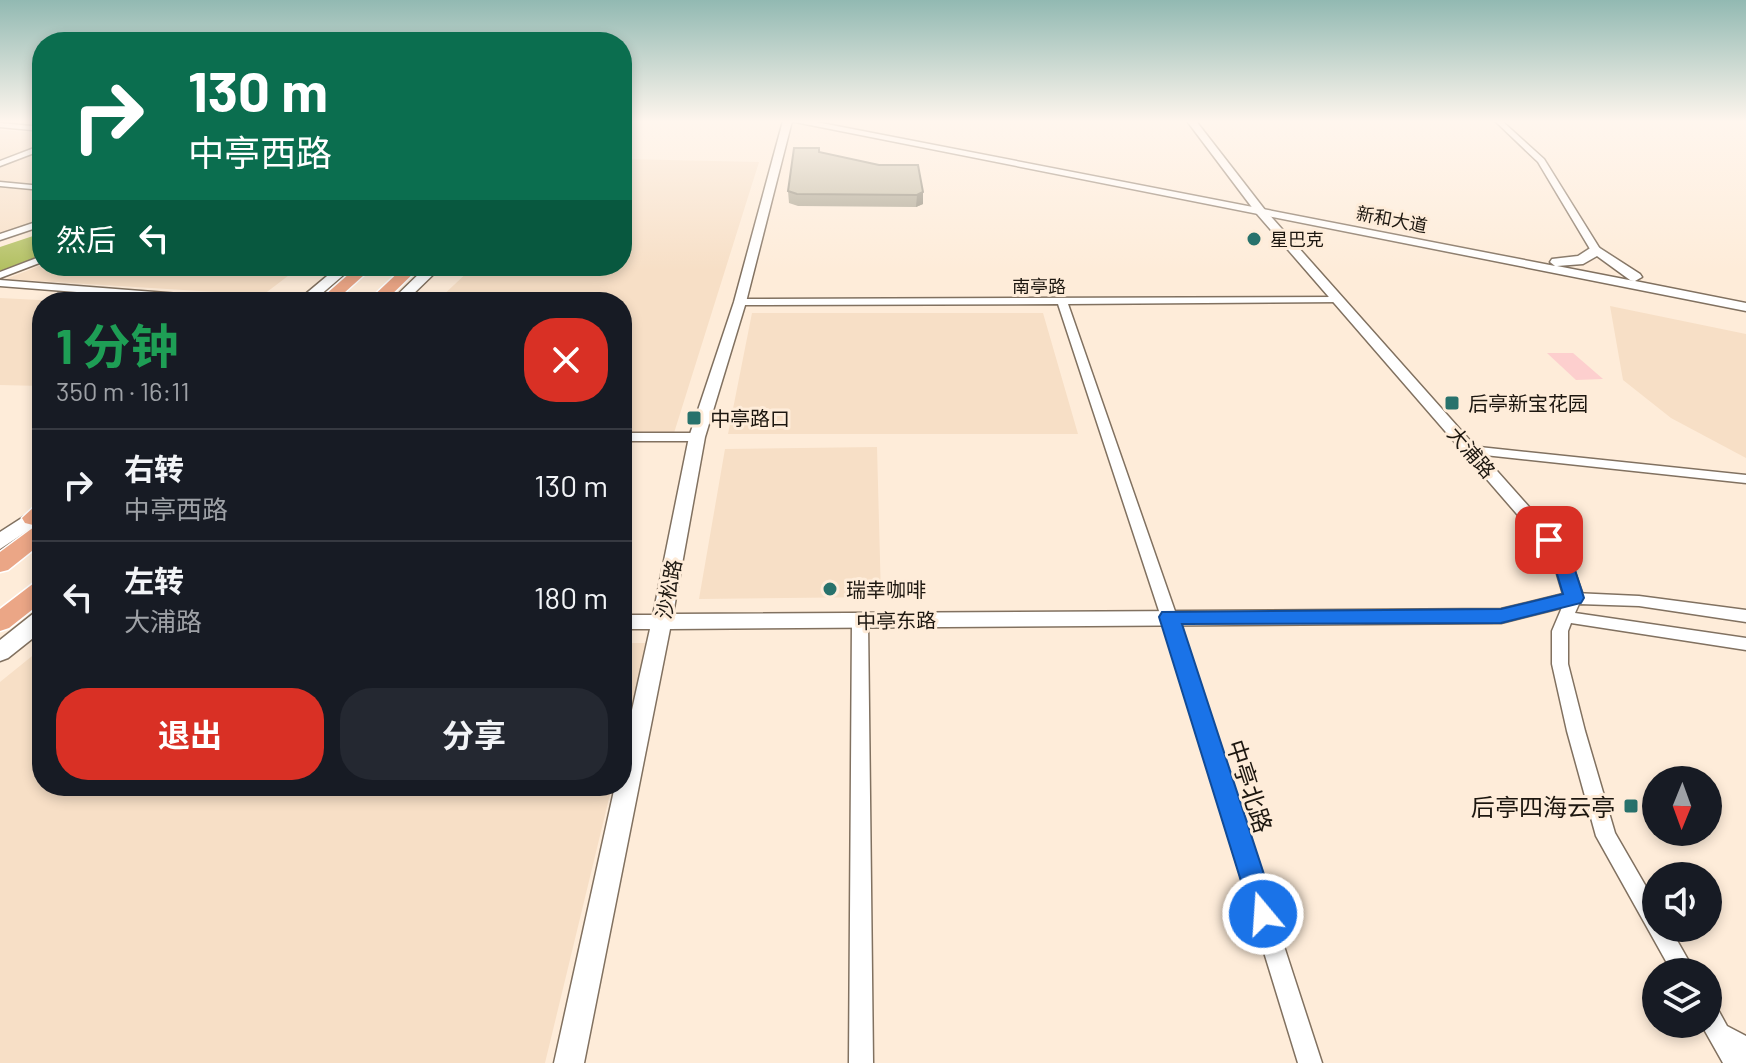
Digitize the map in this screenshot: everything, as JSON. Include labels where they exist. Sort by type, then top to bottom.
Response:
[{"type":"main road","name":"新和大道","points":[[1061,171],[1746,299]]},
{"type":"main road","name":"新和大道","points":[[1077,171],[1746,307]]},
{"type":"main road","points":[[1557,262],[1583,260],[1595,249],[1635,277]]},
{"type":"main road","points":[[315,292],[335,276]]},
{"type":"main road","points":[[337,292],[355,276]]},
{"type":"main road","points":[[386,292],[403,276]]},
{"type":"main road","points":[[408,292],[424,276]]},
{"type":"main road","points":[[0,542],[32,523]]},
{"type":"main road","points":[[0,564],[32,527]]},
{"type":"main road","points":[[0,622],[32,597]]},
{"type":"main road","points":[[0,652],[32,628]]},
{"type":"street","name":"沙松路","points":[[632,762],[697,437],[740,302],[775,171]]},
{"type":"street","name":"大浦路","points":[[1229,171],[1257,207],[1549,540],[1563,564],[1574,598]]},
{"type":"street","points":[[1547,171],[1595,249]]},
{"type":"street","points":[[0,184],[32,187]]},
{"type":"street","points":[[0,237],[32,226]]},
{"type":"street","points":[[0,275],[32,263]]},
{"type":"street","points":[[0,283],[116,292]]},
{"type":"street","name":"南亭路","points":[[740,302],[1338,300]]},
{"type":"street","name":"中亭北路","points":[[1062,302],[1169,617],[1310,1063]]},
{"type":"street","points":[[632,437],[697,437]]},
{"type":"street","points":[[1470,450],[1746,479]]},
{"type":"street","points":[[1642,900],[1606,836],[1560,664],[1560,631],[1574,598],[1639,601],[1746,616]]},
{"type":"street","name":"中亭东路","points":[[632,622],[1501,616],[1574,598]]},
{"type":"street","points":[[1566,617],[1746,644]]},
{"type":"street","points":[[860,620],[861,1063]]},
{"type":"street","name":"沙松路","points":[[569,1063],[625,796]]},
{"type":"street","points":[[1722,1030],[1746,1049]]},
{"type":"street","points":[[1722,1038],[1736,1063]]},
{"type":"shaded area","points":[[0,171],[32,171],[32,187],[28,189],[32,190],[32,223],[0,234]]},
{"type":"shaded area","points":[[632,171],[756,171],[674,433],[632,433],[632,292],[447,292],[463,276],[632,276]]},
{"type":"shaded area","points":[[32,236],[32,260],[0,271],[0,247]]},
{"type":"shaded area","points":[[32,269],[32,276],[288,276],[267,292],[215,292],[6,279]]},
{"type":"shaded area","points":[[0,298],[32,300],[32,386],[0,385]]},
{"type":"shaded area","points":[[1610,306],[1746,334],[1746,458],[1671,418],[1623,380]]},
{"type":"shaded area","points":[[752,313],[1043,313],[1078,434],[728,434]]},
{"type":"shaded area","points":[[1547,353],[1573,353],[1603,379],[1576,380]]},
{"type":"shaded area","points":[[877,447],[881,597],[699,599],[725,449]]},
{"type":"shaded area","points":[[632,643],[647,643],[632,704]]},
{"type":"shaded area","points":[[32,656],[32,796],[610,796],[545,1063],[0,1063],[0,682]]},
{"type":"building","points":[[791,171],[919,171],[923,192],[917,195],[797,194],[788,191]]},
{"type":"place","name":"星巴克","points":[[1254,239]]},
{"type":"place","name":"后亭新宝花园","points":[[1452,403]]},
{"type":"place","name":"中亭路口","points":[[694,418]]},
{"type":"place","name":"瑞幸咖啡","points":[[830,589]]},
{"type":"place","name":"后亭四海云亭","points":[[1631,806]]},
{"type":"route","points":[[1263,914],[1169,617],[1501,616],[1574,598],[1563,564],[1549,540]]}]
